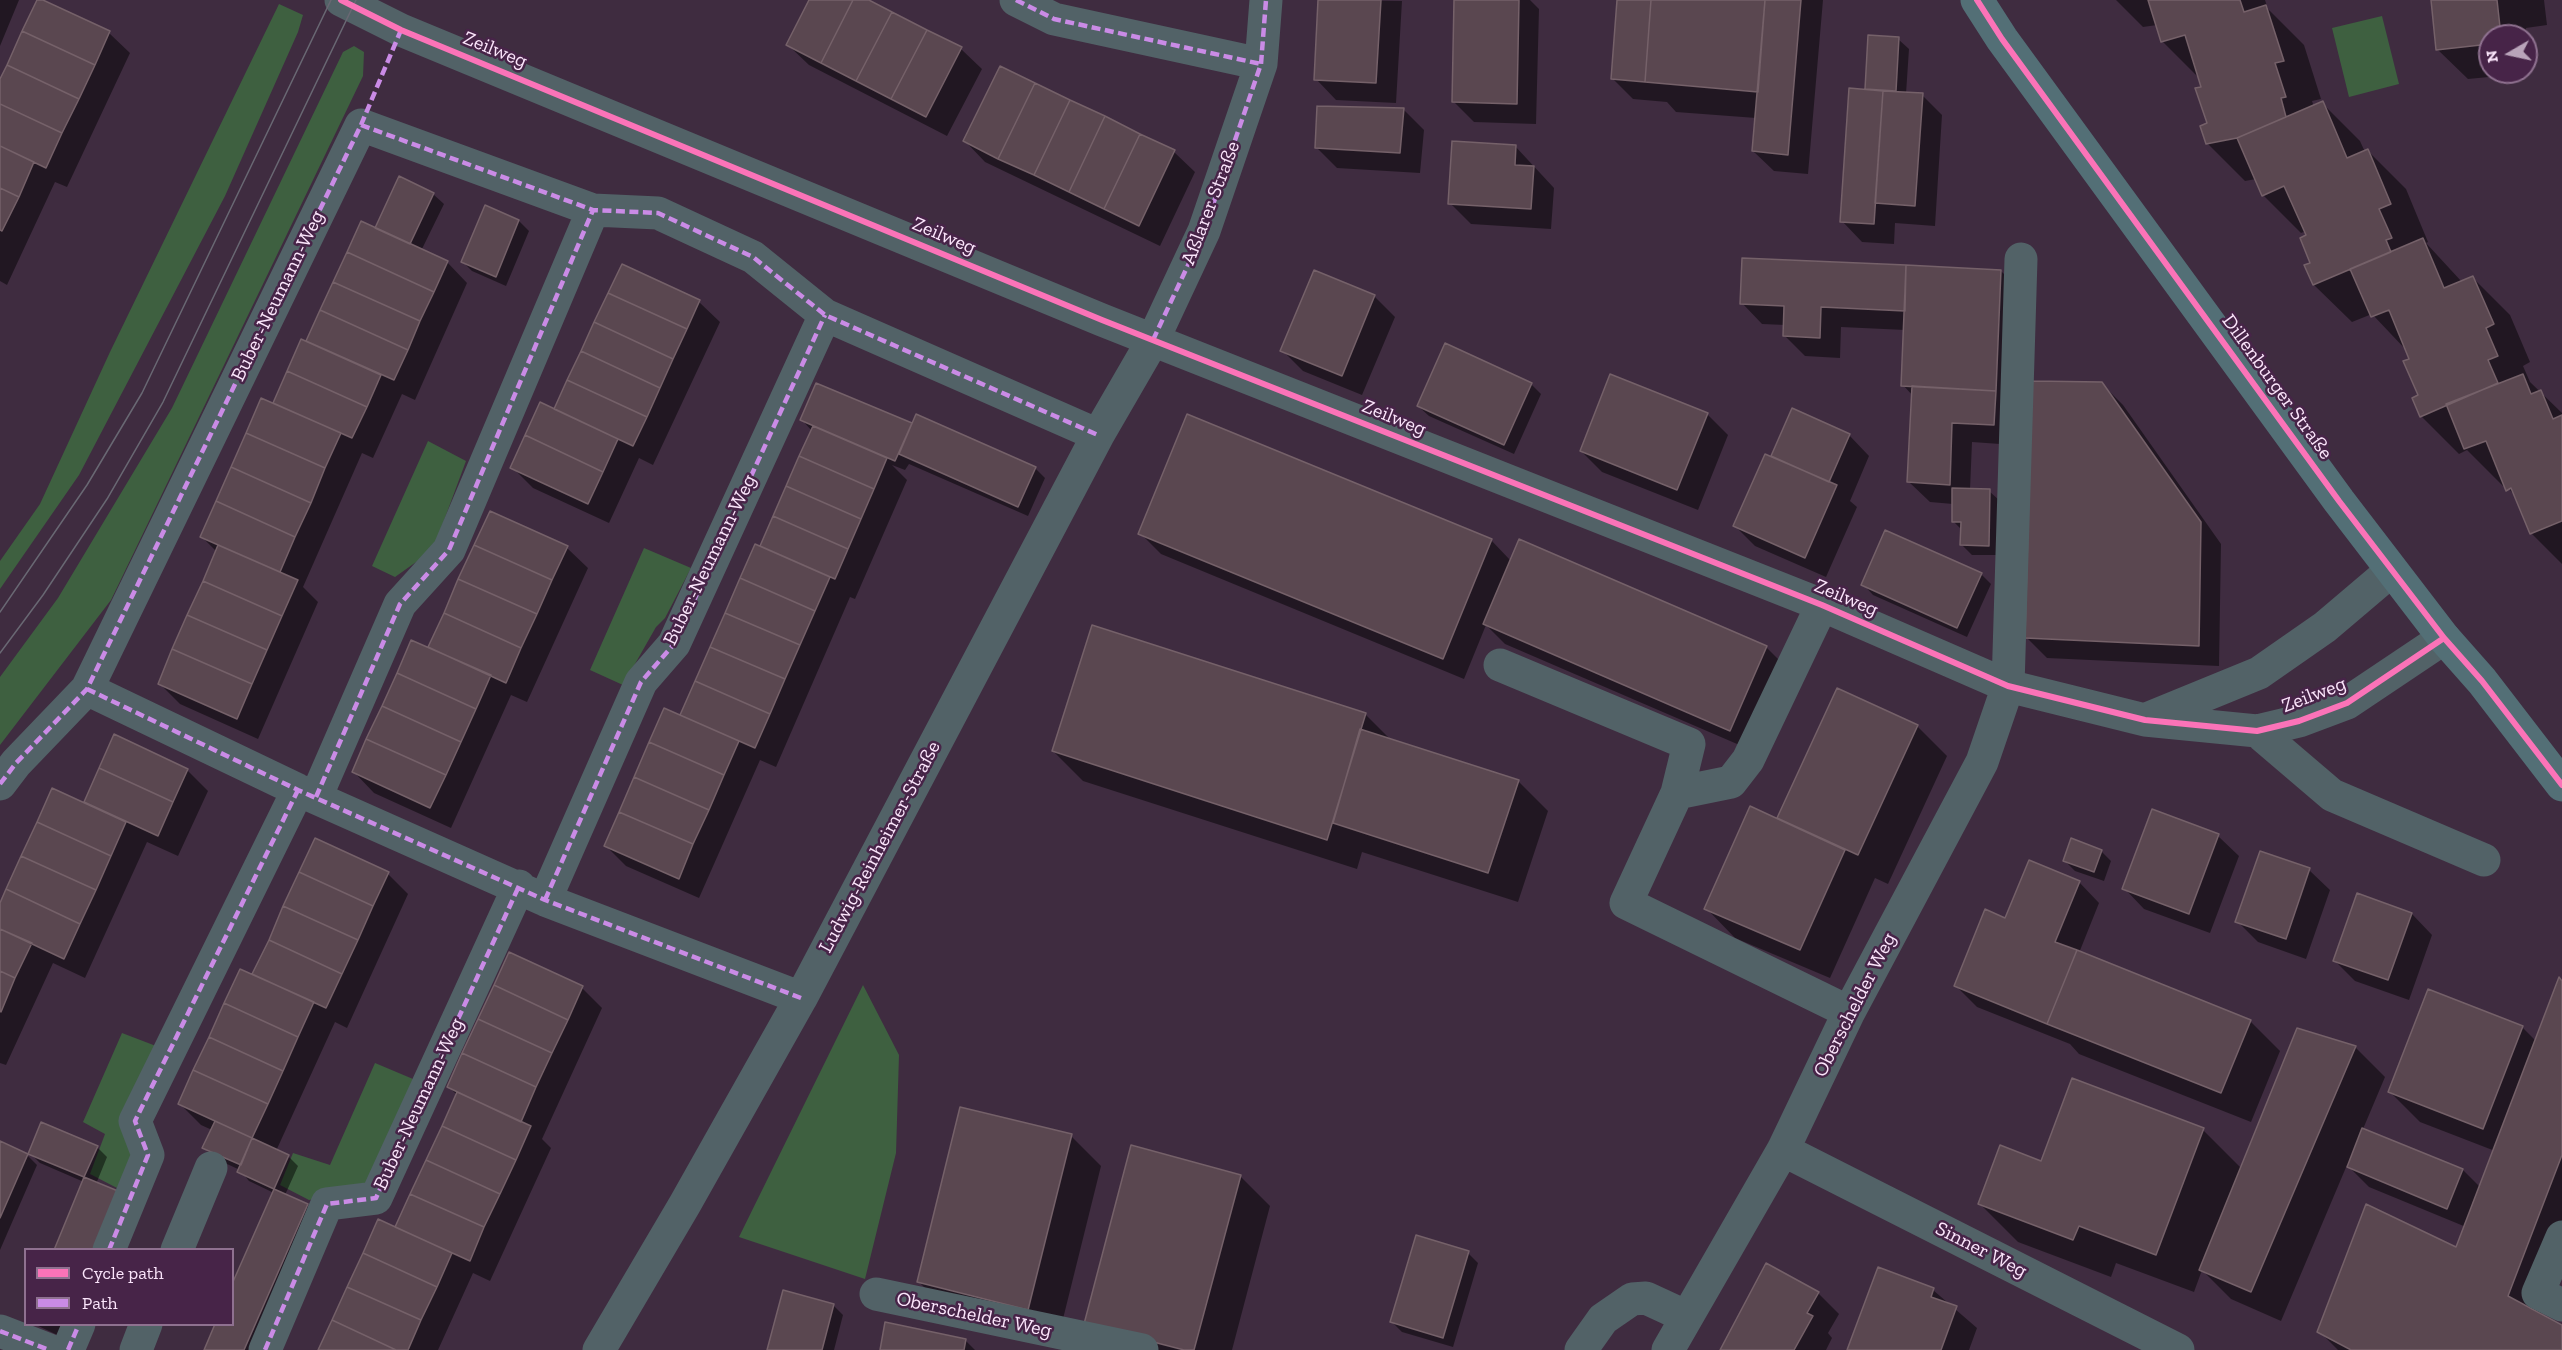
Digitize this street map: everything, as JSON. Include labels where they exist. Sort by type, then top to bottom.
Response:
[{"type":"main road","name":"Dillenburger Straße","points":[[1977,0],[2002,39],[2391,571],[2444,638],[2482,681],[2562,785]]},
{"type":"street","name":"Zeilweg","points":[[341,0],[400,30],[1153,340],[1822,605],[2008,686],[2145,720],[2257,731],[2299,721],[2347,703],[2444,638]]},
{"type":"street","points":[[1016,0],[1053,19],[1261,64]]},
{"type":"street","name":"Aßlarer Straße","points":[[1153,340],[1204,231],[1261,64],[1266,0]]},
{"type":"street","name":"Buber-Neumann-Weg","points":[[0,784],[16,763],[87,689],[361,125],[593,210],[658,213],[753,257],[825,315],[1098,435]]},
{"type":"street","points":[[110,1248],[148,1155],[135,1121],[307,794],[400,604],[449,550],[593,210]]},
{"type":"street","name":"Oberschelder Weg","points":[[1668,1350],[1685,1316],[1783,1150],[1849,1012],[1982,762],[2008,686],[2021,259]]},
{"type":"street","name":"Buber-Neumann-Weg","points":[[265,1350],[327,1204],[376,1198],[641,681],[674,644],[825,315]]},
{"type":"street","name":"Ludwig-Reinheimer-Straße","points":[[599,1350],[685,1204],[801,998],[1098,435],[1153,340]]},
{"type":"street","points":[[2145,720],[2259,673],[2325,627],[2391,571]]},
{"type":"street","points":[[1677,793],[1731,782],[1748,760],[1822,605]]},
{"type":"street","points":[[1500,665],[1689,744],[1677,793],[1626,903],[1849,1012]]},
{"type":"street","points":[[87,689],[307,794],[532,893],[801,998]]},
{"type":"street","points":[[2257,731],[2332,795],[2484,860]]},
{"type":"street","name":"Sinner Weg","points":[[1783,1150],[2178,1350]]},
{"type":"street","points":[[178,1248],[211,1168]]},
{"type":"street","points":[[2562,1238],[2538,1293],[2562,1305]]},
{"type":"street","name":"Oberschelder Weg","points":[[876,1294],[1142,1350]]},
{"type":"street","points":[[1581,1350],[1603,1319],[1632,1299],[1646,1298],[1685,1316]]},
{"type":"street","points":[[68,1350],[78,1326]]},
{"type":"street","points":[[136,1350],[145,1326]]},
{"type":"street","points":[[0,1331],[49,1350]]},
{"type":"green space","points":[[279,4],[303,15],[298,32],[225,196],[79,475],[0,589],[0,561],[40,504],[110,352]]},
{"type":"green space","points":[[2382,16],[2399,84],[2349,97],[2332,28]]},
{"type":"green space","points":[[354,46],[364,52],[363,76],[111,600],[0,745],[0,677],[58,598],[172,408],[343,52]]},
{"type":"green space","points":[[428,441],[466,461],[433,550],[395,577],[372,566]]},
{"type":"green space","points":[[644,548],[691,568],[665,618],[656,627],[623,685],[590,670]]},
{"type":"green space","points":[[863,985],[899,1055],[896,1153],[865,1279],[739,1237]]},
{"type":"green space","points":[[122,1033],[156,1046],[135,1151],[117,1188],[90,1174],[105,1134],[83,1122]]},
{"type":"green space","points":[[375,1063],[413,1079],[368,1192],[309,1200],[280,1185],[293,1153],[330,1165]]},
{"type":"building","points":[[37,0],[43,0],[110,31],[95,65],[22,31]]},
{"type":"building","points":[[809,0],[853,0],[821,63],[786,45]]},
{"type":"building","points":[[853,0],[869,0],[892,12],[856,81],[821,63]]},
{"type":"building","points":[[1318,0],[1381,0],[1376,83],[1314,80]]},
{"type":"building","points":[[1454,0],[1519,0],[1517,104],[1452,102]]},
{"type":"building","points":[[1617,0],[1651,0],[1645,82],[1611,79]]},
{"type":"building","points":[[1651,0],[1765,0],[1758,92],[1645,82]]},
{"type":"building","points":[[1765,0],[1801,0],[1788,155],[1752,151]]},
{"type":"building","points":[[2148,0],[2240,0],[2244,12],[2266,5],[2284,61],[2275,63],[2286,97],[2281,98],[2286,117],[2237,138],[2206,144],[2200,126],[2207,123],[2195,88],[2201,87],[2185,35],[2161,42]]},
{"type":"building","points":[[2431,0],[2497,0],[2500,24],[2478,24],[2478,45],[2436,50]]},
{"type":"building","points":[[892,12],[927,30],[891,99],[856,81]]},
{"type":"building","points":[[927,30],[962,47],[926,117],[891,99]]},
{"type":"building","points":[[22,31],[95,65],[79,99],[7,65]]},
{"type":"building","points":[[1868,35],[1899,37],[1896,91],[1865,89]]},
{"type":"building","points":[[7,65],[79,99],[62,133],[0,104],[0,79]]},
{"type":"building","points":[[1000,66],[1035,83],[998,159],[963,141]]},
{"type":"building","points":[[1035,83],[1070,100],[1034,175],[998,159]]},
{"type":"building","points":[[1849,88],[1883,91],[1874,224],[1840,222]]},
{"type":"building","points":[[1883,91],[1923,93],[1915,206],[1875,203]]},
{"type":"building","points":[[1070,100],[1105,116],[1069,192],[1034,175]]},
{"type":"building","points":[[2323,101],[2347,158],[2368,149],[2391,204],[2379,209],[2392,238],[2386,240],[2391,252],[2313,285],[2304,265],[2310,263],[2300,238],[2306,235],[2284,186],[2262,196],[2237,138]]},
{"type":"building","points":[[0,104],[62,133],[46,168],[0,146]]},
{"type":"building","points":[[1317,106],[1404,108],[1400,153],[1315,148]]},
{"type":"building","points":[[1105,116],[1140,134],[1104,209],[1069,192]]},
{"type":"building","points":[[1140,134],[1175,150],[1139,226],[1104,209]]},
{"type":"building","points":[[1452,141],[1516,145],[1515,165],[1534,166],[1531,209],[1448,204]]},
{"type":"building","points":[[0,146],[34,162],[19,197],[0,188]]},
{"type":"building","points":[[399,176],[434,193],[410,244],[375,228]]},
{"type":"building","points":[[0,188],[19,197],[2,231],[0,230]]},
{"type":"building","points":[[485,205],[519,220],[496,277],[461,262]]},
{"type":"building","points":[[361,221],[448,261],[434,292],[347,252]]},
{"type":"building","points":[[2423,238],[2444,288],[2473,276],[2494,324],[2486,328],[2498,356],[2488,360],[2498,383],[2420,417],[2412,398],[2418,395],[2403,361],[2409,359],[2389,310],[2371,317],[2350,269]]},
{"type":"building","points":[[347,252],[434,292],[420,321],[333,282]]},
{"type":"building","points":[[1742,258],[1906,265],[1905,311],[1821,307],[1820,338],[1783,336],[1784,306],[1740,304]]},
{"type":"building","points":[[622,264],[700,300],[687,329],[608,293]]},
{"type":"building","points":[[1906,265],[2001,270],[1996,391],[1901,386]]},
{"type":"building","points":[[1314,270],[1375,295],[1342,376],[1280,351]]},
{"type":"building","points":[[333,282],[420,321],[408,350],[320,310]]},
{"type":"building","points":[[608,293],[687,329],[673,359],[594,322]]},
{"type":"building","points":[[320,310],[408,350],[394,380],[306,341]]},
{"type":"building","points":[[594,322],[673,359],[660,388],[581,351]]},
{"type":"building","points":[[301,339],[381,375],[367,407],[287,371]]},
{"type":"building","points":[[1445,343],[1532,383],[1504,445],[1417,406]]},
{"type":"building","points":[[581,351],[660,388],[647,417],[567,380]]},
{"type":"building","points":[[287,371],[367,407],[352,438],[273,403]]},
{"type":"building","points":[[1610,374],[1708,413],[1677,490],[1580,451]]},
{"type":"building","points":[[2523,374],[2531,394],[2541,390],[2553,419],[2562,415],[2562,521],[2530,534],[2511,488],[2506,491],[2486,441],[2464,449],[2446,404]]},
{"type":"building","points":[[567,380],[647,417],[633,446],[554,409]]},
{"type":"building","points":[[2032,381],[2102,382],[2201,522],[2199,646],[2025,638]]},
{"type":"building","points":[[816,383],[912,423],[895,461],[800,420]]},
{"type":"building","points":[[1912,386],[1996,391],[1994,425],[1952,423],[1950,485],[1907,482]]},
{"type":"building","points":[[261,398],[341,433],[325,468],[246,433]]},
{"type":"building","points":[[540,402],[618,439],[603,472],[525,435]]},
{"type":"building","points":[[1792,408],[1850,434],[1829,482],[1771,456]]},
{"type":"building","points":[[916,414],[1036,467],[1018,507],[899,454]]},
{"type":"building","points":[[1187,414],[1492,539],[1443,659],[1138,534]]},
{"type":"building","points":[[813,426],[887,458],[874,489],[799,456]]},
{"type":"building","points":[[246,433],[325,468],[311,503],[231,467]]},
{"type":"building","points":[[525,435],[603,472],[588,504],[510,468]]},
{"type":"building","points":[[1765,454],[1837,485],[1805,558],[1733,526]]},
{"type":"building","points":[[799,456],[874,489],[861,519],[786,486]]},
{"type":"building","points":[[231,467],[311,503],[295,537],[216,501]]},
{"type":"building","points":[[786,486],[861,519],[848,549],[773,516]]},
{"type":"building","points":[[1952,488],[1990,489],[1989,546],[1960,545],[1961,522],[1952,522]]},
{"type":"building","points":[[216,501],[295,537],[280,572],[200,537]]},
{"type":"building","points":[[490,511],[568,546],[552,580],[474,545]]},
{"type":"building","points":[[773,516],[848,549],[835,579],[760,546]]},
{"type":"building","points":[[1885,530],[1982,573],[1957,628],[1861,585]]},
{"type":"building","points":[[1519,539],[1767,646],[1730,731],[1483,624]]},
{"type":"building","points":[[755,544],[830,577],[815,611],[740,578]]},
{"type":"building","points":[[218,545],[298,580],[282,616],[203,581]]},
{"type":"building","points":[[474,545],[552,580],[537,614],[458,579]]},
{"type":"building","points":[[740,578],[815,611],[800,645],[725,613]]},
{"type":"building","points":[[458,579],[537,614],[521,648],[444,613]]},
{"type":"building","points":[[203,581],[282,616],[267,650],[187,615]]},
{"type":"building","points":[[444,613],[521,648],[506,683],[428,647]]},
{"type":"building","points":[[725,613],[800,645],[785,679],[710,647]]},
{"type":"building","points":[[187,615],[267,650],[252,684],[172,649]]},
{"type":"building","points":[[1092,625],[1366,713],[1327,840],[1052,751]]},
{"type":"building","points":[[411,640],[491,675],[476,709],[397,673]]},
{"type":"building","points":[[710,647],[785,679],[770,714],[695,681]]},
{"type":"building","points":[[172,649],[252,684],[237,719],[158,684]]},
{"type":"building","points":[[397,673],[476,709],[461,742],[382,706]]},
{"type":"building","points":[[695,681],[770,714],[755,748],[680,715]]},
{"type":"building","points":[[1837,688],[1918,725],[1858,855],[1777,818]]},
{"type":"building","points":[[382,706],[461,742],[446,775],[366,739]]},
{"type":"building","points":[[664,708],[739,741],[724,775],[649,742]]},
{"type":"building","points":[[1360,729],[1519,780],[1488,873],[1333,823]]},
{"type":"building","points":[[114,734],[188,769],[173,802],[99,768]]},
{"type":"building","points":[[366,739],[446,775],[430,808],[352,772]]},
{"type":"building","points":[[649,742],[724,775],[709,810],[634,777]]},
{"type":"building","points":[[99,768],[173,802],[158,836],[84,802]]},
{"type":"building","points":[[634,777],[709,810],[693,844],[619,812]]},
{"type":"building","points":[[52,788],[126,822],[111,856],[37,822]]},
{"type":"building","points":[[1750,806],[1845,850],[1800,950],[1704,909]]},
{"type":"building","points":[[2152,809],[2219,834],[2189,914],[2122,889]]},
{"type":"building","points":[[619,812],[693,844],[679,879],[604,846]]},
{"type":"building","points":[[37,822],[111,856],[96,890],[21,856]]},
{"type":"building","points":[[315,838],[389,872],[373,906],[299,872]]},
{"type":"building","points":[[2071,838],[2102,850],[2094,872],[2063,861]]},
{"type":"building","points":[[2260,851],[2310,868],[2286,939],[2235,922]]},
{"type":"building","points":[[21,856],[96,890],[80,924],[6,889]]},
{"type":"building","points":[[2029,860],[2080,881],[2055,942],[2077,950],[2047,1024],[1954,986],[1985,909],[2005,918]]},
{"type":"building","points":[[299,872],[373,906],[358,940],[283,906]]},
{"type":"building","points":[[6,889],[80,924],[64,959],[0,929],[0,903]]},
{"type":"building","points":[[2357,893],[2412,913],[2388,980],[2333,961]]},
{"type":"building","points":[[283,906],[358,940],[342,974],[269,940]]},
{"type":"building","points":[[0,929],[32,943],[15,978],[0,971]]},
{"type":"building","points":[[269,940],[342,974],[326,1008],[252,974]]},
{"type":"building","points":[[2077,950],[2251,1020],[2221,1093],[2047,1024]]},
{"type":"building","points":[[509,952],[583,986],[568,1020],[494,985]]},
{"type":"building","points":[[240,969],[314,1002],[298,1037],[224,1003]]},
{"type":"building","points":[[0,971],[15,978],[1,1012],[0,1011]]},
{"type":"building","points":[[2559,977],[2562,981],[2562,1155],[2508,1296],[2562,1325],[2562,1350],[2351,1350],[2317,1332],[2366,1204],[2456,1247]]},
{"type":"building","points":[[494,985],[568,1020],[552,1053],[478,1019]]},
{"type":"building","points":[[2428,989],[2523,1026],[2483,1129],[2388,1092]]},
{"type":"building","points":[[224,1003],[298,1037],[283,1071],[209,1037]]},
{"type":"building","points":[[478,1019],[552,1053],[536,1087],[462,1053]]},
{"type":"building","points":[[2297,1028],[2356,1046],[2251,1292],[2199,1270]]},
{"type":"building","points":[[209,1037],[283,1071],[268,1104],[193,1070]]},
{"type":"building","points":[[462,1053],[536,1087],[521,1122],[447,1087]]},
{"type":"building","points":[[193,1070],[268,1104],[252,1138],[178,1104]]},
{"type":"building","points":[[2072,1078],[2204,1128],[2156,1255],[2079,1226],[2073,1240],[1978,1204],[2000,1145],[2041,1161]]},
{"type":"building","points":[[457,1092],[531,1126],[516,1160],[442,1126]]},
{"type":"building","points":[[960,1107],[1072,1134],[1028,1310],[917,1282]]},
{"type":"building","points":[[215,1121],[252,1138],[241,1165],[202,1148]]},
{"type":"building","points":[[41,1122],[98,1146],[84,1177],[28,1154]]},
{"type":"building","points":[[442,1126],[516,1160],[500,1194],[426,1160]]},
{"type":"building","points":[[2362,1128],[2463,1169],[2447,1209],[2347,1167]]},
{"type":"building","points":[[252,1138],[289,1155],[274,1189],[237,1172]]},
{"type":"building","points":[[0,1141],[28,1154],[0,1218]]},
{"type":"building","points":[[1131,1145],[1241,1175],[1194,1350],[1184,1350],[1084,1324]]},
{"type":"building","points":[[426,1160],[500,1194],[484,1227],[410,1194]]},
{"type":"building","points":[[84,1177],[118,1191],[94,1248],[55,1248]]},
{"type":"building","points":[[274,1189],[308,1204],[244,1350],[204,1350],[214,1326],[234,1326],[234,1279]]},
{"type":"building","points":[[410,1194],[484,1227],[470,1261],[395,1227]]},
{"type":"building","points":[[378,1219],[452,1253],[437,1287],[363,1253]]},
{"type":"building","points":[[1416,1235],[1469,1251],[1443,1338],[1390,1322]]},
{"type":"building","points":[[363,1253],[437,1287],[421,1320],[347,1287]]},
{"type":"building","points":[[1766,1263],[1819,1292],[1807,1313],[1813,1316],[1794,1350],[1720,1350]]},
{"type":"building","points":[[1878,1267],[1934,1288],[1931,1297],[1957,1306],[1941,1350],[1847,1350]]},
{"type":"building","points":[[347,1287],[421,1320],[408,1350],[396,1350],[332,1320]]},
{"type":"building","points":[[783,1290],[834,1304],[822,1350],[767,1350]]},
{"type":"building","points":[[332,1320],[396,1350],[318,1350]]},
{"type":"building","points":[[885,1322],[966,1339],[964,1350],[880,1350]]},
{"type":"tram line","points":[[0,612],[87,485],[142,393],[331,0]]},
{"type":"tram line","points":[[0,653],[43,595],[107,499],[163,402],[356,0]]},
{"type":"marked path","points":[[1016,0],[1054,19],[1261,64]]},
{"type":"marked path","points":[[1153,340],[1204,231],[1261,64],[1266,0]]},
{"type":"marked path","points":[[361,125],[401,30]]},
{"type":"marked path","points":[[0,784],[16,763],[87,689],[361,125],[593,210],[658,213],[753,257],[825,315],[1098,435]]},
{"type":"marked path","points":[[316,797],[400,604],[449,550],[593,210]]},
{"type":"marked path","points":[[545,900],[641,682],[674,644],[825,315]]},
{"type":"marked path","points":[[87,689],[298,790],[545,900],[801,998]]},
{"type":"marked path","points":[[110,1248],[148,1155],[135,1121],[298,790]]},
{"type":"marked path","points":[[265,1350],[327,1204],[376,1198],[519,886]]},
{"type":"marked path","points":[[68,1350],[78,1326]]},
{"type":"marked path","points":[[0,1331],[49,1350]]},
{"type":"cycle path","points":[[341,0],[401,30],[1102,320],[1822,605],[2008,686],[2145,720],[2257,731],[2299,721],[2347,703],[2444,638]]},
{"type":"cycle path","points":[[1977,0],[2002,39],[2339,501],[2444,638],[2482,681],[2562,785]]}]
